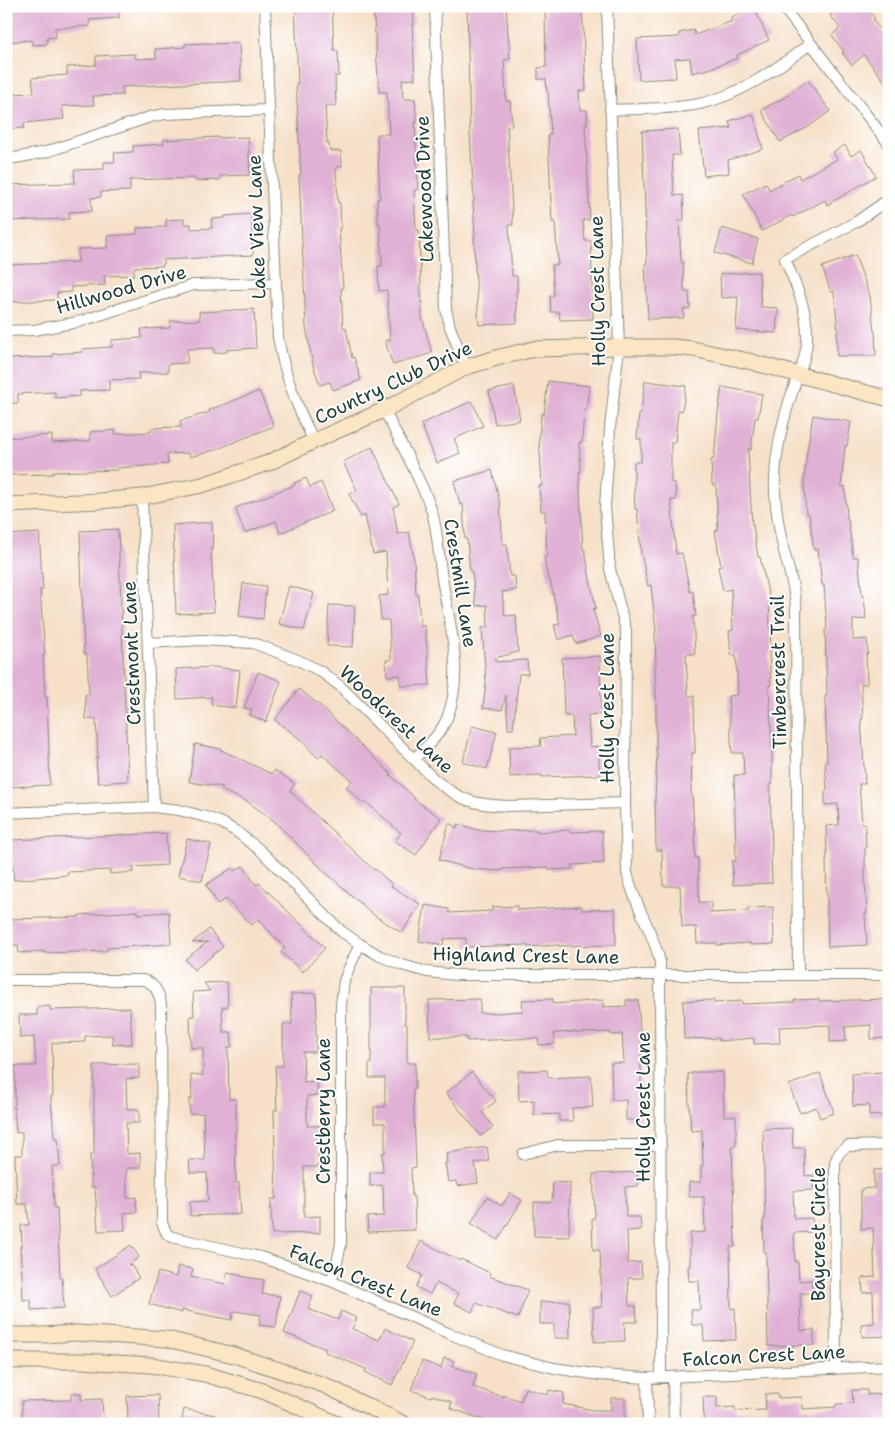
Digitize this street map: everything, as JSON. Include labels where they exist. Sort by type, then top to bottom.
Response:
[{"type":"street","name":"Lake View Lane","points":[[265,6],[278,337],[286,374],[314,441]]},
{"type":"street","name":"Lakewood Drive","points":[[436,6],[446,309],[450,327],[466,367]]},
{"type":"street","name":"Holly Crest Lane","points":[[607,6],[619,347],[610,428],[605,507],[610,569],[626,630],[625,803],[629,881],[656,946],[660,962],[662,1377]]},
{"type":"street","points":[[782,6],[889,144]]},
{"type":"street","points":[[610,110],[684,106],[723,97],[766,75],[810,44]]},
{"type":"street","points":[[6,158],[46,152],[150,117],[165,114],[269,110]]},
{"type":"street","name":"Timbercrest Trail","points":[[798,975],[796,606],[793,584],[777,519],[775,492],[779,441],[807,344],[806,323],[800,297],[785,259],[856,222],[889,199]]},
{"type":"street","name":"Hillwood Drive","points":[[6,331],[34,330],[78,322],[193,285],[276,283]]},
{"type":"street","name":"Country Club Drive","points":[[6,505],[100,502],[142,497],[202,485],[268,463],[384,410],[466,367],[534,349],[674,347],[693,349],[748,360],[889,399]]},
{"type":"street","name":"Crestmill Lane","points":[[384,410],[421,486],[434,519],[455,656],[454,690],[447,718],[441,730],[414,759]]},
{"type":"street","name":"Crestmont Lane","points":[[142,497],[154,807]]},
{"type":"street","name":"Woodcrest Lane","points":[[148,643],[202,640],[252,644],[298,660],[320,671],[340,686],[449,791],[473,803],[508,806],[625,803]]},
{"type":"street","name":"Highland Crest Lane","points":[[6,813],[154,807],[193,812],[222,823],[260,850],[341,931],[360,944],[380,956],[427,972],[457,975],[889,975]]},
{"type":"street","name":"Crestberry Lane","points":[[331,1281],[341,1244],[340,1004],[344,981],[360,944]]},
{"type":"street","name":"Falcon Crest Lane","points":[[6,980],[137,980],[150,982],[155,987],[161,1006],[162,1223],[167,1234],[177,1239],[260,1258],[303,1271],[331,1281],[502,1355],[537,1365],[577,1372],[647,1378],[889,1366]]},
{"type":"street","name":"Baycrest Circle","points":[[836,1369],[835,1163],[842,1149],[848,1146],[889,1144]]},
{"type":"street","points":[[523,1154],[558,1145],[661,1145]]},
{"type":"street","points":[[6,1335],[77,1333],[167,1339],[234,1355],[324,1385],[404,1424]]},
{"type":"street","points":[[6,1361],[81,1361],[151,1365],[205,1374],[263,1391],[338,1424]]},
{"type":"street","points":[[673,1376],[674,1424]]},
{"type":"street","points":[[647,1378],[648,1424]]},
{"type":"building","points":[[12,6],[119,6],[119,18],[89,20],[90,26],[55,28],[56,37],[47,38],[47,44],[32,45],[32,40],[6,42],[6,12],[12,12]]},
{"type":"building","points":[[295,6],[332,6],[334,51],[338,51],[339,76],[335,76],[336,106],[325,106],[327,143],[329,143],[330,151],[341,151],[342,166],[336,167],[338,203],[340,203],[341,228],[339,228],[343,289],[341,289],[343,328],[346,328],[352,358],[354,357],[361,380],[333,390],[330,382],[320,385],[313,365],[306,327],[299,175],[301,175],[296,83],[298,83]]},
{"type":"building","points":[[373,6],[413,6],[414,25],[412,25],[415,79],[402,80],[403,99],[415,99],[418,190],[414,190],[416,230],[419,230],[422,318],[432,353],[393,365],[385,341],[390,340],[387,290],[379,291],[378,266],[382,266],[377,199],[380,199],[377,134],[389,134],[387,92],[379,92]]},
{"type":"building","points":[[467,6],[506,6],[510,59],[504,60],[506,101],[510,101],[512,126],[507,126],[513,225],[509,225],[512,276],[517,276],[517,323],[479,325],[475,268]]},
{"type":"building","points":[[545,6],[582,6],[586,90],[579,91],[580,110],[587,110],[587,124],[585,124],[590,220],[583,220],[585,241],[591,241],[593,319],[560,320],[559,312],[551,312],[550,296],[554,296],[552,265],[558,265],[555,222],[552,222],[548,135],[551,134],[546,79],[538,79],[538,68],[546,67]]},
{"type":"building","points":[[840,6],[864,6],[875,18],[873,20],[889,41],[889,87],[864,55],[852,65],[842,53],[844,52],[832,35],[840,28],[830,15]]},
{"type":"building","points":[[754,8],[769,40],[737,55],[738,58],[708,69],[692,73],[690,58],[675,59],[676,78],[639,80],[637,39],[679,37],[679,33],[694,30],[695,35],[732,21],[731,18]]},
{"type":"building","points":[[239,43],[241,81],[122,87],[123,95],[93,96],[94,105],[62,106],[64,119],[24,123],[24,128],[10,129],[8,94],[34,93],[32,78],[67,75],[67,67],[96,65],[96,56],[135,54],[136,59],[156,58],[155,49],[185,47],[185,44]]},
{"type":"building","points":[[808,80],[830,111],[810,126],[780,142],[761,110],[787,96]]},
{"type":"building","points":[[753,114],[763,149],[728,160],[729,173],[704,176],[699,131],[731,128],[729,121]]},
{"type":"building","points":[[678,129],[680,155],[672,155],[674,196],[683,195],[684,220],[679,220],[681,262],[683,262],[684,292],[689,292],[690,309],[683,309],[684,318],[648,319],[642,131]]},
{"type":"building","points":[[248,137],[250,175],[220,176],[220,180],[195,181],[195,178],[130,180],[130,191],[101,192],[101,197],[91,198],[92,211],[69,212],[69,219],[6,221],[6,185],[75,183],[74,170],[104,169],[104,162],[115,162],[114,153],[133,152],[133,146],[164,144],[163,140]]},
{"type":"building","points":[[845,145],[851,156],[861,150],[876,176],[827,205],[825,200],[762,231],[743,194],[766,183],[769,190],[798,174],[800,179],[837,159],[833,152]]},
{"type":"building","points":[[251,214],[253,255],[163,260],[163,266],[134,267],[134,275],[104,276],[105,285],[71,287],[71,292],[57,293],[57,300],[6,302],[6,265],[78,262],[78,249],[107,248],[107,236],[137,234],[137,228],[166,227],[166,220],[184,219],[184,224],[191,224],[191,229],[212,228],[211,219]]},
{"type":"building","points":[[722,228],[758,239],[752,263],[715,253]]},
{"type":"building","points":[[855,255],[870,296],[876,356],[837,356],[838,332],[834,291],[831,292],[822,267]]},
{"type":"building","points":[[759,272],[761,307],[778,308],[776,333],[736,330],[738,297],[721,298],[720,274]]},
{"type":"building","points":[[254,309],[256,348],[226,350],[227,352],[214,353],[214,348],[187,349],[187,363],[168,364],[168,372],[138,373],[139,379],[109,380],[109,390],[80,391],[80,396],[55,398],[55,392],[18,394],[18,403],[6,404],[6,359],[53,357],[53,354],[83,352],[82,349],[112,347],[112,340],[142,338],[141,329],[170,328],[170,321],[200,320],[199,312]]},
{"type":"building","points":[[548,381],[589,386],[586,410],[584,410],[582,442],[579,442],[581,472],[579,472],[583,550],[585,550],[596,608],[593,609],[601,636],[576,644],[573,635],[558,640],[554,625],[560,624],[544,557],[547,556],[545,511],[541,511],[539,486],[542,486],[539,439],[541,414],[544,414]]},
{"type":"building","points":[[645,381],[686,386],[682,411],[678,410],[675,442],[671,442],[671,483],[675,482],[676,500],[671,500],[676,554],[682,553],[690,592],[693,591],[696,616],[693,616],[695,654],[686,654],[688,696],[694,696],[695,753],[692,753],[691,794],[695,826],[695,858],[698,857],[699,902],[711,902],[711,913],[748,911],[748,908],[773,907],[774,944],[717,945],[717,943],[697,943],[696,927],[682,927],[680,886],[663,886],[662,850],[656,850],[656,632],[651,585],[648,586],[641,553],[634,485],[634,462],[641,462],[641,439],[637,439]]},
{"type":"building","points":[[514,386],[520,420],[495,424],[489,391]]},
{"type":"building","points":[[722,387],[762,394],[758,418],[755,418],[751,450],[748,449],[752,525],[758,557],[760,557],[769,597],[772,883],[733,885],[732,861],[736,861],[734,775],[744,775],[743,753],[732,753],[728,696],[738,695],[736,655],[731,655],[729,631],[733,630],[731,589],[723,591],[718,567],[721,566],[715,531],[718,530],[716,485],[712,485],[711,460],[714,459]]},
{"type":"building","points":[[259,391],[274,426],[215,450],[190,457],[189,453],[167,454],[168,464],[117,468],[117,470],[6,475],[6,438],[52,435],[52,443],[90,441],[90,432],[115,430],[115,434],[151,432],[151,428],[181,427],[180,421],[210,412],[209,410]]},
{"type":"building","points":[[472,401],[483,426],[454,439],[460,453],[437,463],[421,424]]},
{"type":"building","points":[[813,415],[851,422],[847,446],[845,446],[841,487],[845,486],[847,519],[853,557],[858,557],[866,619],[853,620],[853,640],[867,639],[868,654],[866,654],[867,684],[861,684],[865,784],[859,784],[862,824],[865,824],[867,945],[828,947],[826,826],[839,825],[838,804],[825,805],[825,791],[827,791],[825,762],[827,762],[825,696],[827,696],[825,630],[827,630],[824,585],[822,585],[818,549],[814,550],[809,513],[806,514],[804,481]]},
{"type":"building","points":[[372,447],[399,504],[393,507],[398,534],[409,532],[414,559],[420,626],[425,626],[430,685],[401,686],[400,675],[387,676],[386,660],[391,660],[389,620],[381,620],[379,596],[388,595],[386,552],[373,554],[365,515],[361,517],[349,494],[357,490],[343,462]]},
{"type":"building","points":[[492,470],[500,503],[503,545],[507,544],[510,576],[515,576],[516,590],[502,592],[505,616],[516,615],[518,652],[495,658],[496,662],[527,660],[528,674],[519,674],[513,729],[508,729],[506,695],[502,710],[483,708],[486,682],[482,628],[488,627],[487,605],[476,606],[467,539],[465,539],[463,504],[460,505],[454,481]]},
{"type":"building","points":[[306,478],[310,487],[321,482],[333,511],[280,533],[276,521],[245,533],[235,508],[295,485],[294,483]]},
{"type":"building","points":[[212,522],[213,548],[211,548],[214,612],[176,614],[173,525]]},
{"type":"building","points":[[118,529],[128,781],[98,783],[96,719],[86,719],[85,695],[89,694],[87,654],[84,654],[80,531]]},
{"type":"building","points":[[39,533],[43,590],[40,590],[45,655],[43,655],[45,697],[47,697],[50,785],[10,787],[6,692],[6,535]]},
{"type":"building","points":[[243,583],[266,586],[263,619],[239,616]]},
{"type":"building","points":[[289,586],[314,593],[304,630],[279,624]]},
{"type":"building","points":[[329,605],[355,606],[353,647],[327,646]]},
{"type":"building","points":[[600,656],[601,714],[588,715],[590,747],[598,746],[600,775],[510,777],[509,747],[541,746],[540,738],[573,736],[572,716],[564,716],[562,658]]},
{"type":"building","points":[[214,667],[240,670],[236,708],[211,705],[212,697],[177,699],[176,669]]},
{"type":"building","points":[[258,672],[281,681],[266,722],[250,715],[252,709],[244,708]]},
{"type":"building","points":[[299,689],[323,708],[414,799],[441,818],[416,855],[395,841],[401,833],[346,787],[352,781],[322,754],[318,758],[300,739],[275,720]]},
{"type":"building","points":[[472,726],[497,732],[487,769],[463,762]]},
{"type":"building","points":[[195,744],[221,749],[272,774],[275,770],[295,784],[290,791],[374,870],[392,884],[391,886],[420,904],[402,933],[374,915],[324,871],[273,820],[248,802],[221,790],[223,787],[189,782]]},
{"type":"building","points":[[449,823],[457,828],[458,824],[478,830],[537,830],[537,832],[602,831],[604,863],[572,865],[572,869],[549,870],[549,867],[502,869],[502,871],[472,869],[439,860]]},
{"type":"building","points":[[166,833],[167,865],[133,867],[134,872],[110,874],[110,870],[67,872],[68,875],[14,880],[11,840]]},
{"type":"building","points":[[187,839],[211,844],[202,881],[178,876]]},
{"type":"building","points":[[243,866],[256,885],[259,883],[325,948],[303,972],[281,952],[285,948],[258,919],[252,925],[226,899],[218,904],[206,885],[232,868],[234,871]]},
{"type":"building","points":[[425,905],[449,909],[449,913],[492,911],[492,907],[517,906],[517,910],[582,906],[582,910],[615,909],[616,945],[466,947],[466,938],[444,939],[443,945],[419,941]]},
{"type":"building","points":[[138,911],[138,914],[169,912],[171,944],[107,948],[107,951],[43,953],[43,951],[19,953],[18,945],[11,945],[10,919],[79,917],[79,915]]},
{"type":"building","points":[[209,929],[223,947],[194,970],[185,959],[208,942],[192,943]]},
{"type":"building","points":[[227,982],[228,1007],[222,1007],[223,1032],[231,1032],[232,1047],[228,1047],[229,1099],[236,1099],[236,1183],[239,1183],[241,1214],[190,1216],[190,1202],[208,1201],[207,1173],[190,1173],[189,1160],[205,1160],[203,1113],[190,1114],[189,1099],[192,1099],[191,1075],[203,1075],[203,1048],[191,1048],[190,1016],[194,1016],[193,992],[210,991],[204,983]]},
{"type":"building","points":[[371,988],[405,988],[407,1063],[415,1063],[415,1089],[413,1089],[416,1167],[411,1168],[415,1230],[368,1232],[367,1217],[384,1216],[383,1185],[370,1186],[370,1172],[383,1172],[382,1153],[385,1153],[385,1123],[374,1123],[374,1107],[385,1107],[385,1078],[369,1078],[369,1064],[371,1064]]},
{"type":"building","points":[[316,993],[316,1052],[303,1052],[304,1082],[317,1081],[318,1095],[307,1096],[307,1126],[320,1126],[320,1140],[318,1140],[318,1167],[304,1167],[304,1217],[320,1216],[320,1233],[272,1234],[271,1199],[276,1199],[274,1110],[277,1110],[275,1066],[283,1066],[283,1024],[292,1024],[291,994]]},
{"type":"building","points":[[480,999],[480,1013],[523,1011],[522,1000],[553,999],[553,1004],[603,1000],[603,1007],[626,1006],[626,1000],[638,1000],[641,1044],[641,1120],[626,1120],[626,1100],[612,1100],[611,1063],[624,1063],[622,1034],[611,1035],[611,1032],[554,1033],[555,1044],[539,1045],[538,1038],[467,1041],[467,1037],[430,1037],[429,1000]]},
{"type":"building","points":[[819,999],[819,1001],[889,999],[889,1038],[871,1039],[871,1025],[845,1027],[846,1041],[830,1042],[830,1025],[779,1027],[780,1043],[754,1044],[754,1038],[719,1041],[719,1038],[684,1039],[683,1001],[714,1000],[714,1003],[742,1001],[742,1004]]},
{"type":"building","points":[[50,1006],[50,1010],[130,1008],[132,1044],[113,1045],[112,1035],[85,1036],[85,1042],[52,1043],[53,1096],[51,1096],[54,1138],[58,1138],[60,1166],[52,1166],[54,1208],[57,1208],[60,1278],[62,1278],[64,1308],[31,1310],[31,1299],[23,1300],[20,1246],[22,1246],[21,1225],[29,1225],[27,1204],[17,1204],[15,1155],[22,1155],[22,1132],[16,1133],[14,1105],[15,1066],[36,1066],[34,1037],[20,1038],[19,1015],[37,1015],[37,1007]]},
{"type":"building","points":[[139,1064],[139,1078],[126,1079],[127,1109],[139,1109],[139,1123],[126,1123],[127,1154],[140,1153],[140,1168],[126,1168],[127,1198],[136,1197],[137,1212],[124,1213],[125,1230],[98,1231],[95,1187],[91,1187],[90,1155],[94,1155],[94,1065]]},
{"type":"building","points":[[547,1070],[548,1078],[591,1076],[593,1107],[572,1108],[573,1121],[559,1121],[559,1114],[534,1115],[534,1100],[519,1101],[518,1071]]},
{"type":"building","points":[[472,1072],[496,1101],[482,1112],[493,1127],[481,1136],[446,1093]]},
{"type":"building","points":[[723,1072],[724,1116],[736,1116],[736,1146],[732,1146],[735,1247],[730,1247],[731,1309],[735,1308],[736,1340],[704,1341],[703,1325],[692,1325],[691,1310],[700,1310],[699,1281],[689,1281],[690,1233],[705,1232],[704,1197],[689,1197],[689,1182],[701,1182],[701,1166],[703,1166],[702,1130],[691,1131],[689,1103],[688,1074]]},
{"type":"building","points":[[883,1072],[885,1115],[869,1116],[869,1105],[853,1106],[852,1074]]},
{"type":"building","points":[[820,1073],[833,1113],[820,1118],[816,1107],[800,1113],[789,1085]]},
{"type":"building","points":[[792,1128],[793,1148],[804,1148],[805,1176],[813,1175],[813,1190],[793,1191],[794,1219],[812,1218],[813,1232],[794,1233],[795,1262],[798,1262],[799,1281],[812,1280],[812,1293],[800,1293],[801,1331],[814,1330],[814,1345],[768,1346],[766,1252],[764,1252],[763,1220],[765,1220],[763,1129]]},
{"type":"building","points":[[487,1147],[489,1161],[475,1163],[478,1183],[457,1186],[456,1181],[448,1182],[445,1163],[447,1163],[446,1153]]},
{"type":"building","points":[[889,1169],[889,1336],[862,1337],[861,1324],[874,1323],[873,1292],[863,1293],[862,1278],[875,1277],[873,1228],[861,1229],[861,1189],[874,1188],[874,1170]]},
{"type":"building","points":[[637,1172],[638,1186],[625,1187],[626,1217],[640,1217],[641,1230],[627,1231],[628,1263],[641,1262],[642,1278],[628,1278],[629,1306],[636,1306],[637,1322],[624,1322],[625,1341],[594,1342],[593,1307],[602,1307],[600,1250],[593,1250],[592,1218],[595,1218],[593,1174]]},
{"type":"building","points":[[553,1182],[570,1183],[569,1237],[534,1236],[534,1202],[552,1202]]},
{"type":"building","points":[[510,1193],[522,1200],[498,1240],[471,1223],[487,1197],[502,1206]]},
{"type":"building","points":[[421,1241],[460,1261],[461,1259],[490,1273],[489,1276],[528,1290],[518,1318],[476,1303],[472,1312],[454,1303],[459,1294],[436,1283],[430,1294],[416,1287],[422,1275],[408,1268]]},
{"type":"building","points":[[131,1245],[139,1257],[128,1265],[131,1265],[139,1278],[112,1296],[95,1269]]},
{"type":"building","points":[[178,1266],[193,1269],[191,1277],[225,1284],[227,1272],[264,1280],[262,1294],[280,1296],[276,1327],[259,1325],[261,1315],[233,1311],[232,1320],[182,1310],[182,1313],[149,1304],[158,1272],[176,1277]]},
{"type":"building","points":[[300,1291],[313,1296],[308,1309],[338,1320],[341,1311],[357,1318],[352,1329],[379,1340],[385,1328],[413,1342],[392,1385],[365,1372],[366,1369],[325,1352],[326,1349],[284,1333]]},
{"type":"building","points":[[569,1301],[570,1338],[554,1338],[554,1324],[540,1324],[540,1302]]},
{"type":"building","points":[[444,1358],[454,1361],[452,1366],[477,1374],[473,1387],[521,1401],[525,1388],[548,1395],[549,1390],[564,1393],[563,1404],[593,1410],[611,1410],[611,1398],[625,1398],[625,1424],[495,1424],[450,1408],[452,1402],[411,1390],[422,1361],[441,1368]]},
{"type":"building","points":[[852,1390],[867,1390],[867,1395],[889,1393],[889,1424],[704,1424],[703,1397],[717,1397],[717,1408],[735,1407],[735,1411],[766,1410],[765,1394],[778,1394],[778,1398],[802,1397],[803,1409],[836,1407],[836,1404],[853,1403]]},
{"type":"building","points":[[71,1393],[81,1393],[81,1400],[102,1399],[103,1421],[85,1422],[85,1424],[22,1424],[22,1401],[71,1400]]},
{"type":"building","points":[[158,1395],[159,1424],[144,1424],[144,1422],[128,1423],[127,1396]]},
{"type":"building","points":[[184,1409],[215,1415],[214,1424],[181,1424]]}]
